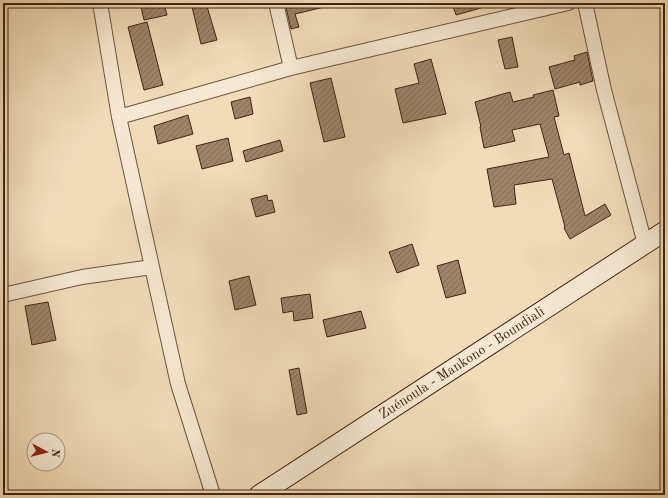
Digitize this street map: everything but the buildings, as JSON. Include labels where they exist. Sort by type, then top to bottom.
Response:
[{"type":"main road","name":"Zuénoula - Mankono - Boundiali","points":[[259,495],[665,231]]},
{"type":"street","points":[[100,3],[120,117],[178,384],[213,495]]},
{"type":"street","points":[[276,3],[291,68]]},
{"type":"street","points":[[120,117],[291,68],[568,3]]},
{"type":"street","points":[[584,3],[604,90],[645,244]]},
{"type":"street","points":[[3,295],[82,277],[152,267]]}]
